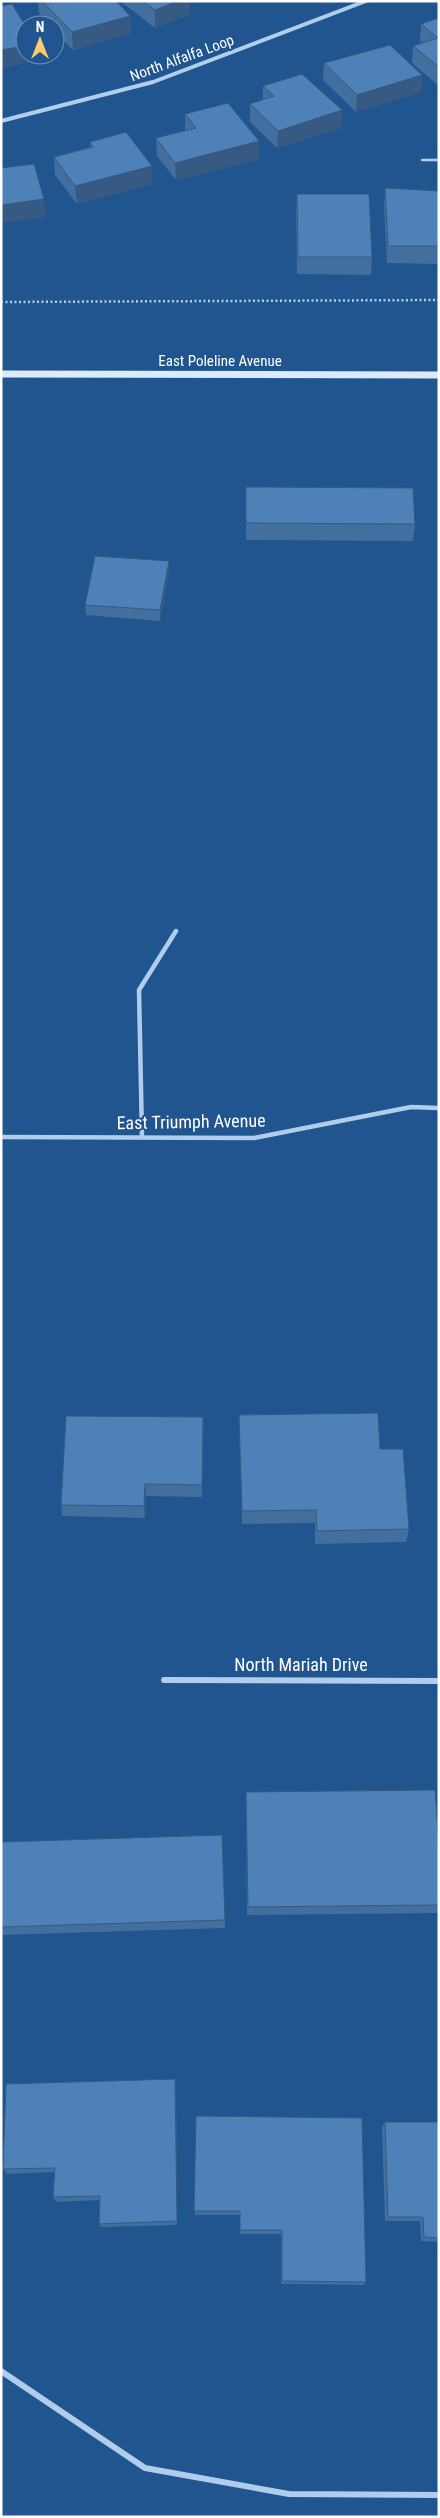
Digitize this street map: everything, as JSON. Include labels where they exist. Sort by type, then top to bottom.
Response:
[{"type":"main road","name":"East Poleline Avenue","points":[[1,374],[439,375]]},
{"type":"street","name":"North Alfalfa Loop","points":[[1,121],[153,82],[366,1]]},
{"type":"street","points":[[142,1137],[139,990],[176,931]]},
{"type":"street","name":"East Triumph Avenue","points":[[1,1137],[254,1138],[411,1108],[439,1108]]},
{"type":"street","name":"North Mariah Drive","points":[[164,1680],[439,1681]]},
{"type":"street","points":[[1,2371],[145,2468],[289,2494],[439,2495]]},
{"type":"lane","points":[[422,160],[439,160]]},
{"type":"path","points":[[1,302],[439,300]]},
{"type":"building","points":[[42,1],[116,1],[130,16],[72,32],[65,25],[65,15],[56,15]]},
{"type":"building","points":[[143,1],[178,1],[155,10]]},
{"type":"building","points":[[12,4],[19,15],[15,15],[15,48],[1,50],[1,6]]},
{"type":"building","points":[[439,18],[439,67],[413,46],[438,38],[421,24]]},
{"type":"building","points":[[390,45],[422,75],[357,95],[324,63]]},
{"type":"building","points":[[302,74],[342,110],[278,131],[250,104],[274,96],[263,86]]},
{"type":"building","points":[[228,103],[259,141],[175,163],[156,138],[196,128],[185,114]]},
{"type":"building","points":[[126,132],[152,166],[75,186],[54,157],[93,147],[90,142]]},
{"type":"building","points":[[34,164],[44,199],[1,205],[1,168]]},
{"type":"building","points":[[385,188],[439,191],[439,246],[388,246]]},
{"type":"building","points":[[297,194],[369,194],[372,257],[298,257]]},
{"type":"building","points":[[246,487],[413,488],[415,524],[246,523]]},
{"type":"building","points":[[95,556],[169,561],[160,610],[85,605]]},
{"type":"building","points":[[378,1413],[380,1449],[403,1449],[409,1529],[317,1531],[316,1510],[242,1511],[239,1415]]},
{"type":"building","points":[[66,1416],[203,1417],[202,1485],[145,1484],[144,1506],[61,1505]]},
{"type":"building","points":[[435,1790],[439,1849],[439,1905],[248,1907],[246,1792]]},
{"type":"building","points":[[222,1835],[225,1920],[1,1927],[1,1842]]},
{"type":"building","points":[[175,2079],[177,2221],[99,2224],[100,2196],[53,2197],[55,2168],[3,2169],[6,2084]]},
{"type":"building","points":[[196,2116],[362,2118],[366,2282],[282,2281],[282,2230],[240,2230],[240,2211],[194,2211]]},
{"type":"building","points":[[385,2122],[439,2122],[439,2238],[424,2237],[423,2217],[388,2217]]}]
